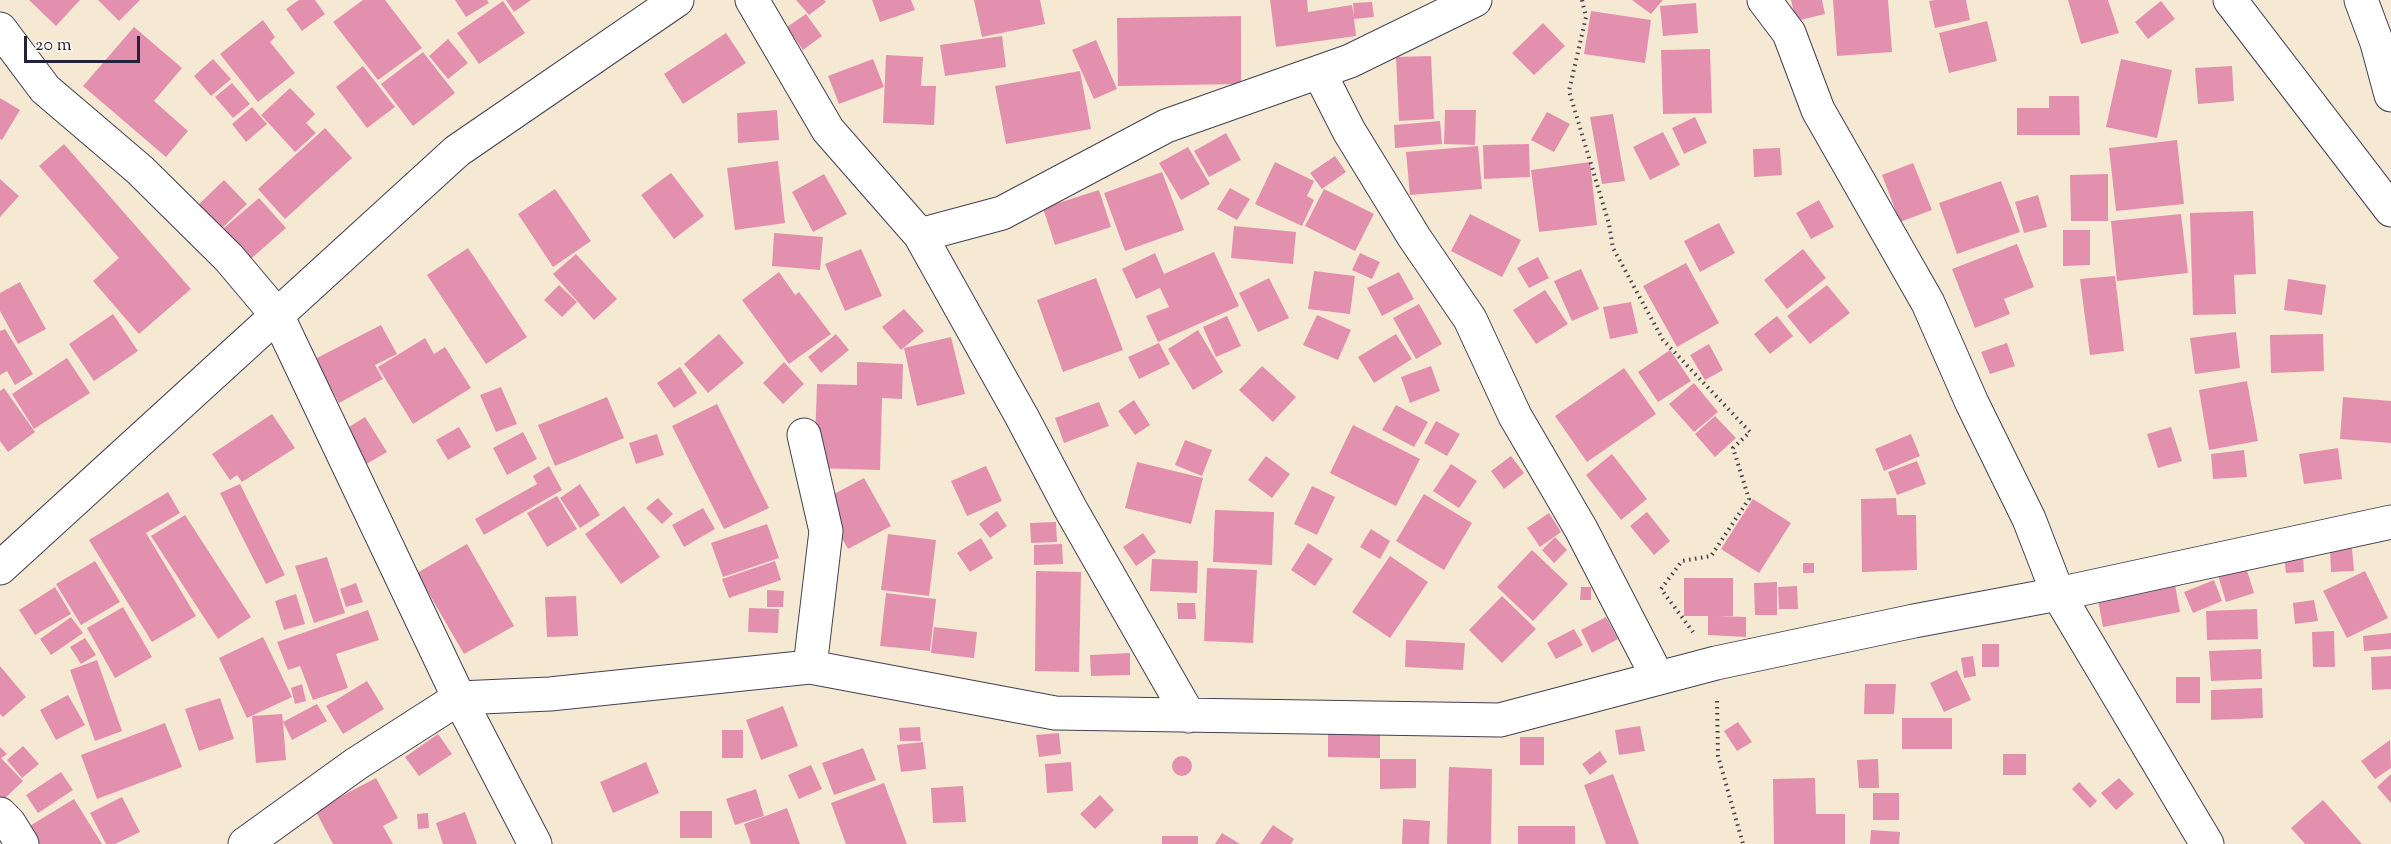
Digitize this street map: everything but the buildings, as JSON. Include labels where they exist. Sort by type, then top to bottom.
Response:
[{"type":"street","points":[[0,568],[457,151],[677,0]]},
{"type":"street","points":[[752,0],[828,130],[920,235],[1076,519],[1189,716]]},
{"type":"street","points":[[920,235],[1002,213],[1166,126],[1350,61],[1475,0]]},
{"type":"street","points":[[1764,0],[1789,33],[1818,110],[1928,303],[1972,402],[2029,519],[2058,594],[2207,844]]},
{"type":"street","points":[[2230,0],[2391,210]]},
{"type":"street","points":[[2361,0],[2377,43],[2391,95]]},
{"type":"street","points":[[0,29],[45,89],[140,170],[229,258],[277,315],[459,698],[535,844]]},
{"type":"street","points":[[1319,72],[1355,141],[1414,237],[1470,319],[1515,416],[1581,529],[1658,678]]},
{"type":"street","points":[[804,435],[826,531],[810,667]]},
{"type":"street","points":[[245,844],[356,764],[459,698],[550,694],[810,667],[1055,713],[1500,720],[1716,663],[1914,621],[2058,594],[2391,522]]},
{"type":"street","points":[[0,814],[22,844]]},
{"type":"path","points":[[1582,0],[1586,17],[1569,91],[1606,213],[1613,248],[1663,340],[1750,432],[1733,448],[1749,499],[1711,556],[1682,561],[1661,589],[1716,663],[1718,756],[1743,844]]}]
